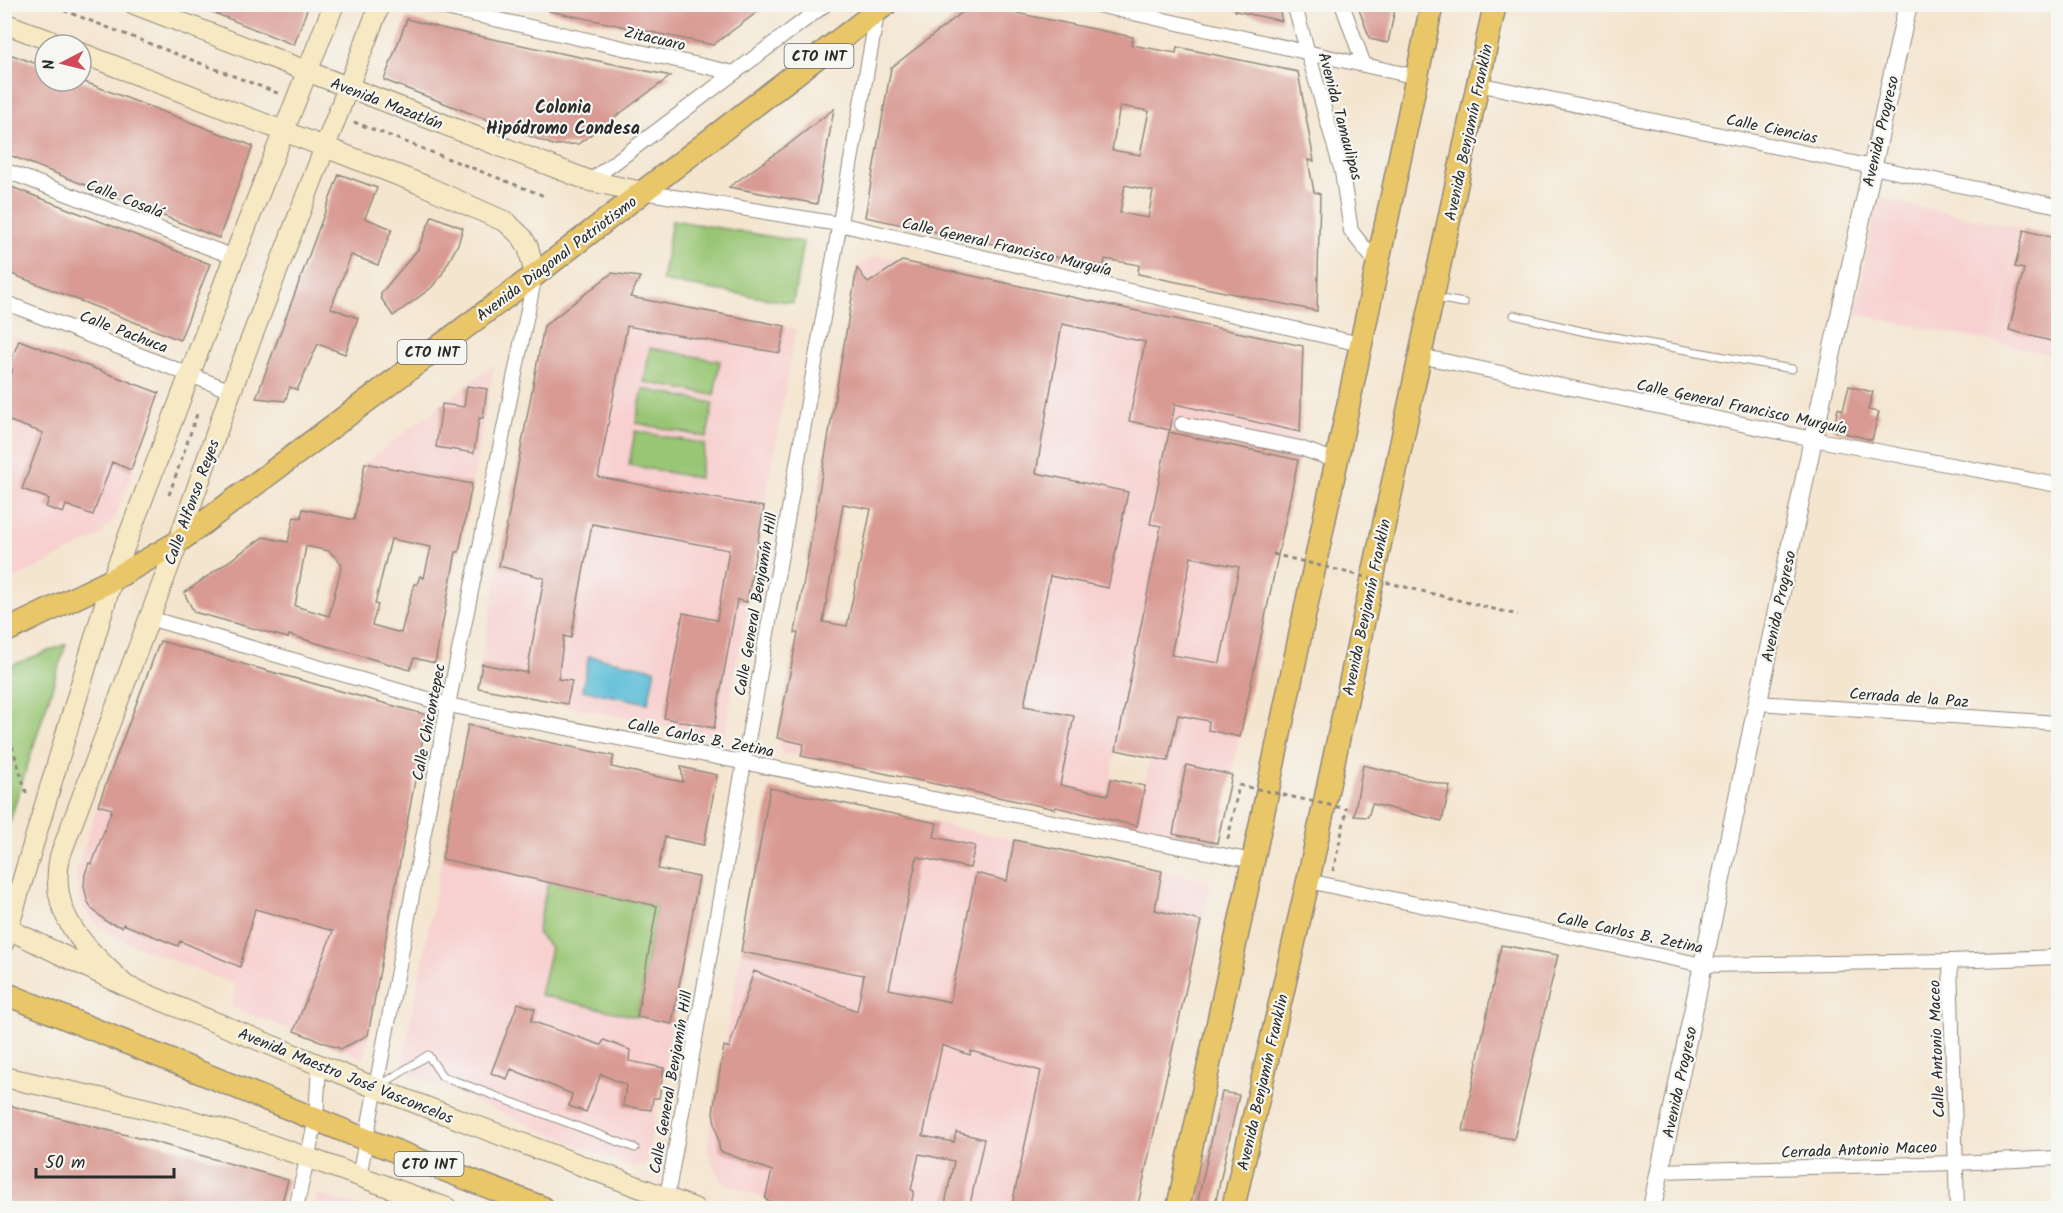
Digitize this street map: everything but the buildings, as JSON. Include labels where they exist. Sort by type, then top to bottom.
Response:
[{"type":"main road","name":"Avenida Mazatlán","points":[[134,4],[590,181],[643,192]]},
{"type":"main road","points":[[6,932],[112,580],[234,257],[334,4]]},
{"type":"main road","name":"Calle Alfonso Reyes","points":[[126,986],[82,944],[71,927],[57,890],[56,873],[60,856],[178,542],[231,391],[380,4]]},
{"type":"main road","points":[[1178,1209],[1432,4]]},
{"type":"main road","name":"Avenida Benjamín Franklin","points":[[1233,1209],[1308,880],[1495,4]]},
{"type":"main road","name":"Avenida Diagonal Patriotismo","points":[[4,632],[112,580],[178,542],[535,276],[881,6]]},
{"type":"main road","points":[[4,23],[33,34]]},
{"type":"main road","points":[[93,57],[326,146],[423,185],[506,222],[522,237],[528,247],[535,276]]},
{"type":"main road","name":"Avenida Maestro José Vasconcelos","points":[[6,932],[126,986],[376,1088],[665,1204],[694,1209]]},
{"type":"main road","name":"CTO INT","points":[[4,993],[543,1209]]},
{"type":"main road","name":"CTO INT","points":[[4,1077],[167,1113],[308,1157],[447,1209]]},
{"type":"street","name":"Zitacuaro","points":[[428,4],[734,73]]},
{"type":"street","points":[[590,181],[826,4]]},
{"type":"street","points":[[1093,4],[1417,77]]},
{"type":"street","name":"Avenida Tamaulipas","points":[[1294,4],[1342,172],[1352,231],[1378,265]]},
{"type":"street","name":"Avenida Tamaulipas","points":[[1342,4],[1364,65]]},
{"type":"street","name":"Avenida Progreso","points":[[1652,1209],[1813,439],[1908,4]]},
{"type":"street","name":"Calle General Benjamín Hill","points":[[665,1204],[839,224],[881,6]]},
{"type":"street","name":"Calle Ciencias","points":[[1478,84],[2058,206]]},
{"type":"street","name":"Calle Cosalá","points":[[4,170],[234,257]]},
{"type":"street","name":"Calle General Francisco Murguía","points":[[643,192],[839,224],[1360,344]]},
{"type":"street","name":"Calle Chicontepec","points":[[359,1177],[448,705],[535,276]]},
{"type":"street","name":"Calle Pachuca","points":[[4,302],[231,391]]},
{"type":"street","name":"Calle General Francisco Murguía","points":[[1420,356],[1813,439],[2058,485]]},
{"type":"street","points":[[1182,424],[1299,448],[1337,461]]},
{"type":"street","name":"Calle Carlos B. Zetina","points":[[149,618],[448,705],[1253,861]]},
{"type":"street","name":"Cerrada de la Paz","points":[[1758,703],[2058,723]]},
{"type":"street","name":"Calle Carlos B. Zetina","points":[[1308,880],[1703,966],[2058,957]]},
{"type":"street","name":"Calle Antonio Maceo","points":[[1950,961],[1958,1209]]},
{"type":"street","points":[[296,1209],[316,1119],[319,1065]]},
{"type":"street","name":"Cerrada Antonio Maceo","points":[[1660,1171],[2058,1158]]},
{"type":"lane","points":[[1433,297],[1464,303]]},
{"type":"lane","points":[[1514,315],[1581,331],[1792,369]]},
{"type":"lane","points":[[376,1088],[428,1055],[442,1076],[635,1148]]},
{"type":"path","points":[[169,495],[197,412]]},
{"type":"path","points":[[1273,554],[1518,615]]},
{"type":"path","points":[[4,720],[27,795]]},
{"type":"path","points":[[1225,855],[1239,785],[1347,809],[1330,885]]},
{"type":"shaded area","points":[[1877,198],[2021,228],[1993,342],[1855,314]]},
{"type":"shaded area","points":[[2022,228],[2058,236],[2058,356],[1994,342]]},
{"type":"shaded area","points":[[875,255],[1303,346],[1298,460],[1217,843],[1137,826],[1150,757],[1116,750],[1103,819],[904,778],[919,707],[887,700],[873,771],[782,753],[777,738],[798,633],[933,663],[954,565],[827,444],[857,268]]},
{"type":"shaded area","points":[[612,273],[634,276],[638,281],[633,298],[796,329],[724,737],[476,688],[499,566],[544,578],[589,338],[543,329]]},
{"type":"shaded area","points":[[4,333],[163,392],[115,517],[101,535],[5,584]]},
{"type":"shaded area","points":[[495,364],[459,552],[352,532],[365,463]]},
{"type":"shaded area","points":[[104,787],[273,846],[255,909],[333,931],[333,1007],[371,1021],[364,1058],[231,1007],[236,985],[110,935],[92,922],[80,900],[76,872]]},
{"type":"shaded area","points":[[889,813],[1014,840],[1008,875],[1155,907],[1162,871],[1206,880],[1211,884],[1139,1208],[790,1208],[721,1182],[707,1147],[759,850]]},
{"type":"shaded area","points":[[442,859],[657,906],[637,1017],[672,1024],[647,1163],[634,1169],[401,1070]]},
{"type":"shaded area","points":[[318,1194],[365,1208],[314,1208]]},
{"type":"green space","points":[[672,220],[803,242],[793,303],[662,281]]},
{"type":"green space","points":[[650,348],[720,361],[714,395],[644,382]]},
{"type":"green space","points":[[643,389],[713,403],[707,437],[636,423]]},
{"type":"green space","points":[[635,431],[705,444],[699,478],[629,465]]},
{"type":"green space","points":[[66,644],[5,836],[5,668]]},
{"type":"green space","points":[[548,882],[657,906],[637,1017],[540,995],[551,948],[537,933]]},
{"type":"water","points":[[589,656],[655,669],[648,703],[582,690]]},
{"type":"district","name":"Colonia Hipódromo Condesa","points":[[563,117]]}]
